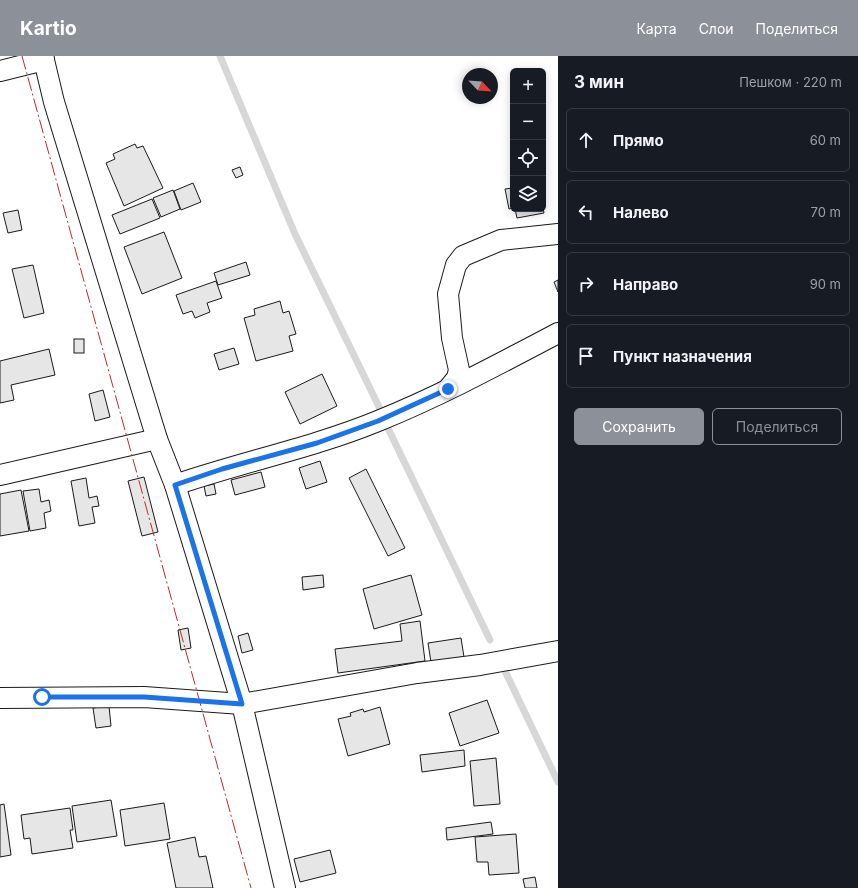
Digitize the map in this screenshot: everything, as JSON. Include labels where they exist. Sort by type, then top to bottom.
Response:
[{"type":"street","points":[[0,71],[44,58],[56,110],[156,440],[175,485],[242,704],[285,888]]},
{"type":"street","points":[[448,389],[453,384],[459,370],[452,338],[448,294],[456,265],[464,256],[501,240],[558,234]]},
{"type":"street","points":[[175,485],[222,469],[317,443],[378,421],[448,389],[558,333]]},
{"type":"street","points":[[0,475],[156,440]]},
{"type":"street","points":[[0,698],[144,697],[242,704],[417,673],[480,665],[558,651]]},
{"type":"building","points":[[135,144],[137,148],[143,146],[163,188],[124,206],[106,163],[115,159],[113,154]]},
{"type":"building","points":[[240,167],[243,175],[236,178],[232,170]]},
{"type":"building","points":[[193,183],[201,202],[181,210],[174,191]]},
{"type":"building","points":[[510,188],[509,209],[505,189]]},
{"type":"building","points":[[173,190],[180,209],[161,217],[153,198]]},
{"type":"building","points":[[152,199],[160,218],[120,234],[112,215]]},
{"type":"building","points":[[18,210],[22,230],[8,233],[3,213]]},
{"type":"building","points":[[516,212],[544,212],[544,213],[517,218]]},
{"type":"building","points":[[164,232],[182,278],[142,294],[124,247]]},
{"type":"building","points":[[246,262],[250,275],[218,285],[214,273]]},
{"type":"building","points":[[33,265],[44,313],[24,318],[12,269]]},
{"type":"building","points":[[558,280],[558,292],[554,282]]},
{"type":"building","points":[[216,281],[222,298],[207,303],[210,312],[195,318],[192,311],[183,314],[176,295]]},
{"type":"building","points":[[280,301],[283,313],[289,311],[296,334],[289,336],[293,351],[256,361],[244,318],[255,315],[254,309]]},
{"type":"building","points":[[74,339],[84,339],[84,353],[74,353]]},
{"type":"building","points":[[234,348],[239,364],[219,370],[214,354]]},
{"type":"building","points":[[49,349],[55,375],[11,385],[14,400],[0,403],[0,361]]},
{"type":"building","points":[[322,374],[337,406],[300,424],[285,392]]},
{"type":"building","points":[[103,390],[110,417],[95,421],[89,394]]},
{"type":"building","points":[[320,461],[327,482],[306,489],[299,468]]},
{"type":"building","points":[[366,469],[405,548],[388,556],[349,478]]},
{"type":"building","points":[[261,472],[265,487],[235,495],[231,480]]},
{"type":"building","points":[[144,477],[158,532],[142,536],[128,481]]},
{"type":"building","points":[[86,478],[89,498],[97,496],[99,506],[92,507],[95,523],[79,526],[71,481]]},
{"type":"building","points":[[214,484],[216,494],[206,496],[204,486]]},
{"type":"building","points":[[39,489],[41,502],[49,500],[51,511],[44,513],[46,528],[30,531],[23,491]]},
{"type":"building","points":[[21,490],[29,531],[0,536],[0,494]]},
{"type":"building","points":[[323,575],[324,587],[303,590],[302,577]]},
{"type":"building","points":[[411,575],[422,615],[374,629],[363,589]]},
{"type":"building","points":[[420,621],[425,661],[338,673],[335,649],[402,641],[400,624]]},
{"type":"building","points":[[188,628],[191,648],[181,650],[178,630]]},
{"type":"building","points":[[248,633],[253,650],[242,653],[238,636]]},
{"type":"building","points":[[461,638],[464,657],[431,662],[428,643]]},
{"type":"building","points":[[487,700],[499,733],[460,746],[449,713]]},
{"type":"building","points":[[109,706],[111,726],[96,728],[93,708]]},
{"type":"building","points":[[380,707],[390,744],[348,756],[338,719],[351,716],[350,713],[363,709],[364,712]]},
{"type":"building","points":[[464,750],[465,766],[422,772],[420,755]]},
{"type":"building","points":[[496,758],[500,804],[474,806],[470,761]]},
{"type":"building","points":[[111,800],[117,836],[77,842],[72,806]]},
{"type":"building","points":[[164,803],[170,839],[125,846],[120,810]]},
{"type":"building","points":[[4,804],[11,855],[0,857],[0,805]]},
{"type":"building","points":[[70,808],[73,830],[70,830],[73,848],[32,854],[30,838],[24,839],[21,815]]},
{"type":"building","points":[[491,822],[493,834],[447,840],[446,828]]},
{"type":"building","points":[[516,834],[519,873],[489,875],[488,862],[477,862],[475,837]]},
{"type":"building","points":[[195,837],[199,857],[206,856],[213,888],[176,888],[167,843]]},
{"type":"building","points":[[330,850],[336,873],[300,882],[294,859]]},
{"type":"building","points":[[535,877],[537,888],[525,888],[523,879]]},
{"type":"waterway","points":[[220,56],[295,234],[382,413]]},
{"type":"waterway","points":[[385,422],[490,640]]},
{"type":"waterway","points":[[505,671],[558,782]]},
{"type":"power","points":[[22,56],[251,888]]},
{"type":"route","points":[[42,697],[144,697],[242,704],[175,485],[222,469],[317,443],[378,421],[448,389]]}]
